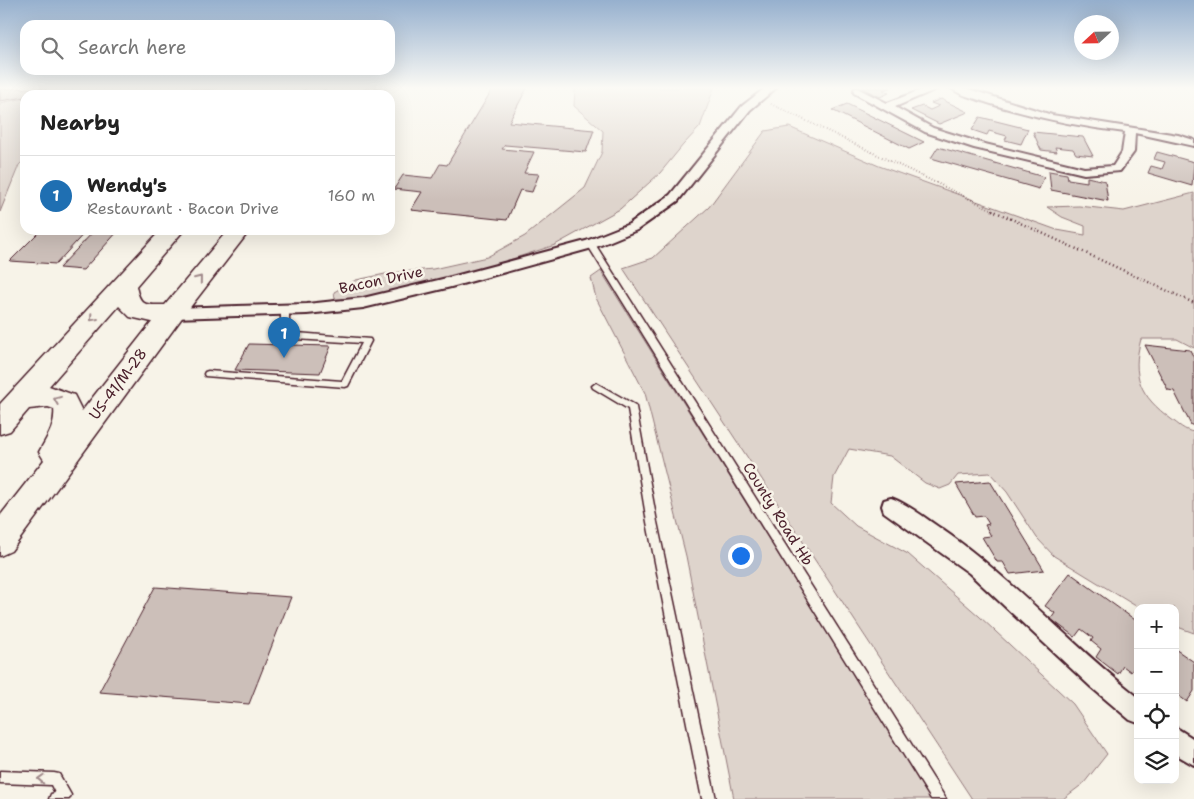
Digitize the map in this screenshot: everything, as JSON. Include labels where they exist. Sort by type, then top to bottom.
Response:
[{"type":"highway","points":[[0,423],[168,235]]},
{"type":"highway","name":"US-41/M-28","points":[[0,541],[172,313],[235,235]]},
{"type":"highway","points":[[124,284],[125,297],[130,307],[141,313],[172,313]]},
{"type":"highway","points":[[18,517],[58,444],[67,424],[69,413],[67,405],[57,398],[47,397],[21,400]]},
{"type":"street","points":[[591,244],[633,227],[674,198],[732,125]]},
{"type":"street","points":[[920,125],[978,146],[1084,171],[1116,169],[1128,152],[1130,131]]},
{"type":"street","points":[[1096,125],[1194,142]]},
{"type":"street","name":"Bacon Drive","points":[[172,313],[285,310],[362,303],[451,282],[591,244]]},
{"type":"street","points":[[891,506],[954,548],[988,576],[1102,685],[1134,709]]},
{"type":"street","points":[[1179,742],[1194,753]]},
{"type":"lane","name":"County Road Hb","points":[[591,244],[939,799]]},
{"type":"lane","points":[[208,374],[345,384],[367,342],[295,336],[285,329],[285,310]]},
{"type":"lane","points":[[596,386],[632,407],[652,522],[709,799]]},
{"type":"lane","points":[[0,777],[54,779],[64,794],[56,799]]},
{"type":"path","points":[[811,125],[1194,302]]},
{"type":"shaded area","points":[[0,125],[20,125],[20,164],[0,212]]},
{"type":"shaded area","points":[[596,125],[701,125],[660,173],[620,209],[555,245],[451,279],[360,300],[335,299],[334,292],[356,280],[390,273],[433,269],[487,257],[525,236],[585,188],[602,152],[603,131]]},
{"type":"shaded area","points":[[789,127],[879,166],[1057,230],[1085,235],[1085,226],[1062,217],[1047,207],[1079,206],[1124,211],[1194,193],[1194,348],[1177,339],[1141,339],[1137,364],[1141,384],[1152,402],[1179,425],[1194,432],[1194,633],[1179,627],[1179,604],[1134,605],[1054,556],[1037,538],[1007,492],[990,473],[958,475],[950,485],[940,489],[925,483],[890,456],[849,449],[834,477],[831,503],[856,526],[908,554],[979,616],[1073,704],[1107,754],[1084,783],[1063,799],[972,799],[623,268],[653,258],[709,207],[765,131]]},
{"type":"shaded area","points":[[601,271],[931,799],[734,799],[686,556],[645,393],[596,298],[591,278]]},
{"type":"building","points":[[471,125],[544,125],[594,130],[586,152],[505,145],[502,149],[534,152],[524,173],[539,174],[532,192],[520,190],[507,220],[411,210],[422,192],[395,189],[403,175],[432,178],[440,164],[447,165]]},
{"type":"building","points":[[862,125],[890,125],[924,142],[909,149]]},
{"type":"building","points":[[975,125],[1013,125],[1028,129],[1021,144],[1005,140],[1007,136],[989,131],[987,135],[972,130]]},
{"type":"building","points":[[1033,132],[1083,137],[1093,156],[1076,154],[1073,149],[1055,147],[1057,152],[1041,150]]},
{"type":"building","points":[[938,147],[1044,177],[1039,189],[931,158]]},
{"type":"building","points":[[1157,152],[1194,162],[1192,186],[1148,173],[1151,166],[1162,169],[1165,162],[1154,159]]},
{"type":"building","points":[[1049,171],[1067,174],[1068,179],[1087,182],[1087,177],[1105,181],[1108,201],[1051,190]]},
{"type":"building","points":[[36,235],[82,235],[56,264],[10,261]]},
{"type":"building","points":[[90,235],[114,235],[83,270],[59,268]]},
{"type":"building","points":[[249,344],[331,346],[320,373],[235,370]]},
{"type":"building","points":[[1145,345],[1190,350],[1194,358],[1194,425],[1191,425],[1174,391],[1168,390]]},
{"type":"building","points":[[990,481],[1044,570],[1010,574],[1003,562],[997,562],[982,537],[991,536],[985,525],[989,524],[984,516],[975,517],[956,484]]},
{"type":"building","points":[[1070,573],[1134,619],[1134,668],[1131,672],[1123,666],[1118,674],[1096,657],[1101,649],[1091,641],[1093,638],[1081,629],[1075,637],[1051,619],[1055,613],[1045,606]]},
{"type":"building","points":[[155,587],[291,597],[249,704],[99,692]]},
{"type":"building","points":[[1179,652],[1194,662],[1194,691],[1187,702],[1179,696]]},
{"type":"place","name":"Wendy's","points":[[284,358]]}]
